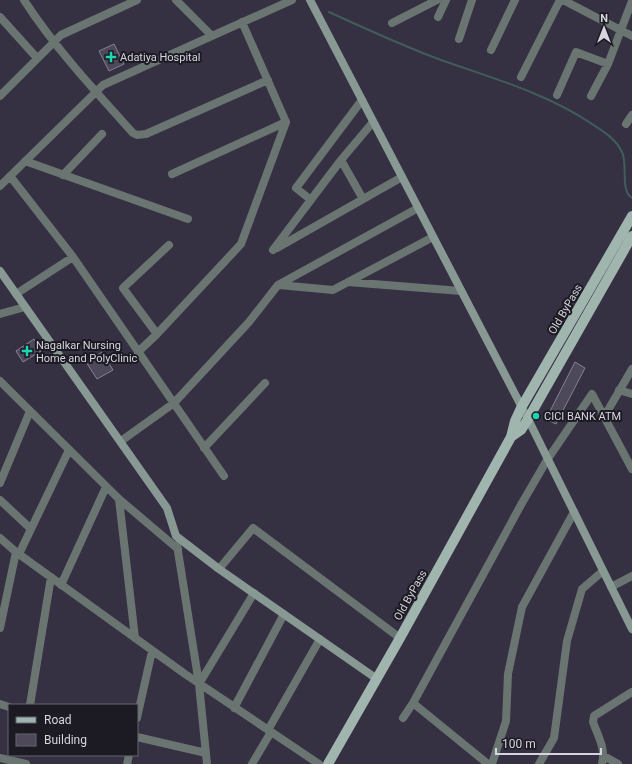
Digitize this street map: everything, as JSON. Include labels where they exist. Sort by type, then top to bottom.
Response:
[{"type":"main road","points":[[310,0],[528,419],[632,629]]},
{"type":"main road","name":"Old ByPass","points":[[511,437],[521,430],[528,419],[624,248],[632,216]]},
{"type":"main road","name":"Old ByPass","points":[[332,763],[511,437],[515,421],[521,408],[632,236]]},
{"type":"main road","points":[[1,274],[167,508],[176,536],[219,569],[377,679]]},
{"type":"street","points":[[24,0],[55,43],[133,133],[141,135],[146,134],[268,80]]},
{"type":"street","points":[[1,94],[37,58],[55,43],[61,35],[137,0]]},
{"type":"street","points":[[176,0],[212,36]]},
{"type":"street","points":[[224,476],[73,257],[4,179],[25,161],[103,85],[292,0]]},
{"type":"street","points":[[392,23],[437,0]]},
{"type":"street","points":[[438,17],[446,0]]},
{"type":"street","points":[[459,39],[472,0]]},
{"type":"street","points":[[491,50],[515,0]]},
{"type":"street","points":[[521,77],[562,0],[622,29],[632,36]]},
{"type":"street","points":[[591,96],[608,64],[632,1]]},
{"type":"street","points":[[0,17],[37,58]]},
{"type":"street","points":[[138,352],[157,334],[241,244],[286,122],[242,22]]},
{"type":"street","points":[[557,95],[576,52],[608,64]]},
{"type":"street","points":[[311,200],[296,188],[362,100]]},
{"type":"street","points":[[626,124],[632,115]]},
{"type":"street","points":[[172,174],[286,122]]},
{"type":"street","points":[[373,122],[341,160],[273,250],[402,177]]},
{"type":"street","points":[[63,175],[102,134]]},
{"type":"street","points":[[341,160],[363,199]]},
{"type":"street","points":[[25,161],[188,219]]},
{"type":"street","points":[[120,441],[174,403],[250,322],[278,285],[418,208]]},
{"type":"street","points":[[278,285],[334,290],[433,237]]},
{"type":"street","points":[[157,334],[123,288],[169,245]]},
{"type":"street","points":[[16,294],[73,257]]},
{"type":"street","points":[[348,282],[461,291]]},
{"type":"street","points":[[0,314],[25,307]]},
{"type":"street","points":[[604,417],[632,369]]},
{"type":"street","points":[[0,381],[106,487],[178,548]]},
{"type":"street","points":[[204,448],[265,383]]},
{"type":"street","points":[[619,390],[632,394]]},
{"type":"street","points":[[403,718],[413,703],[522,503],[548,460],[592,394],[632,469]]},
{"type":"street","points":[[0,483],[30,411]]},
{"type":"street","points":[[0,628],[18,553],[69,450]]},
{"type":"street","points":[[61,585],[106,487]]},
{"type":"street","points":[[119,499],[135,638]]},
{"type":"street","points":[[0,500],[31,529]]},
{"type":"street","points":[[492,764],[506,721],[508,674],[522,607],[574,512]]},
{"type":"street","points":[[219,569],[253,528],[400,638]]},
{"type":"street","points":[[176,536],[199,684],[207,764]]},
{"type":"street","points":[[0,538],[61,585],[199,684],[319,764]]},
{"type":"street","points":[[539,764],[554,738],[567,640],[582,589],[603,571]]},
{"type":"street","points":[[611,587],[632,576]]},
{"type":"street","points":[[30,704],[51,577]]},
{"type":"street","points":[[199,684],[254,593]]},
{"type":"street","points":[[234,708],[284,614]]},
{"type":"street","points":[[252,764],[320,639]]},
{"type":"street","points":[[138,713],[152,650]]},
{"type":"street","points":[[618,764],[603,760],[602,744],[592,718],[632,692]]},
{"type":"street","points":[[413,703],[488,764]]},
{"type":"street","points":[[138,737],[206,753]]},
{"type":"street","points":[[0,758],[26,764]]},
{"type":"building","points":[[114,44],[124,64],[109,71],[99,51]]},
{"type":"building","points":[[34,339],[41,351],[23,362],[16,351]]},
{"type":"building","points":[[102,352],[113,370],[97,379],[86,362]]},
{"type":"building","points":[[575,362],[585,368],[556,424],[546,419]]},
{"type":"waterway","points":[[329,12],[427,55],[518,87],[556,103],[574,113],[613,139],[619,147],[624,157],[626,190],[628,195],[632,198]]},
{"type":"place","name":"Adatiya Hospital","points":[[111,57]]},
{"type":"place","name":"Nagalkar Nursing Home and PolyClinic","points":[[27,351]]},
{"type":"place","name":"CICI BANK ATM","points":[[536,416]]}]
